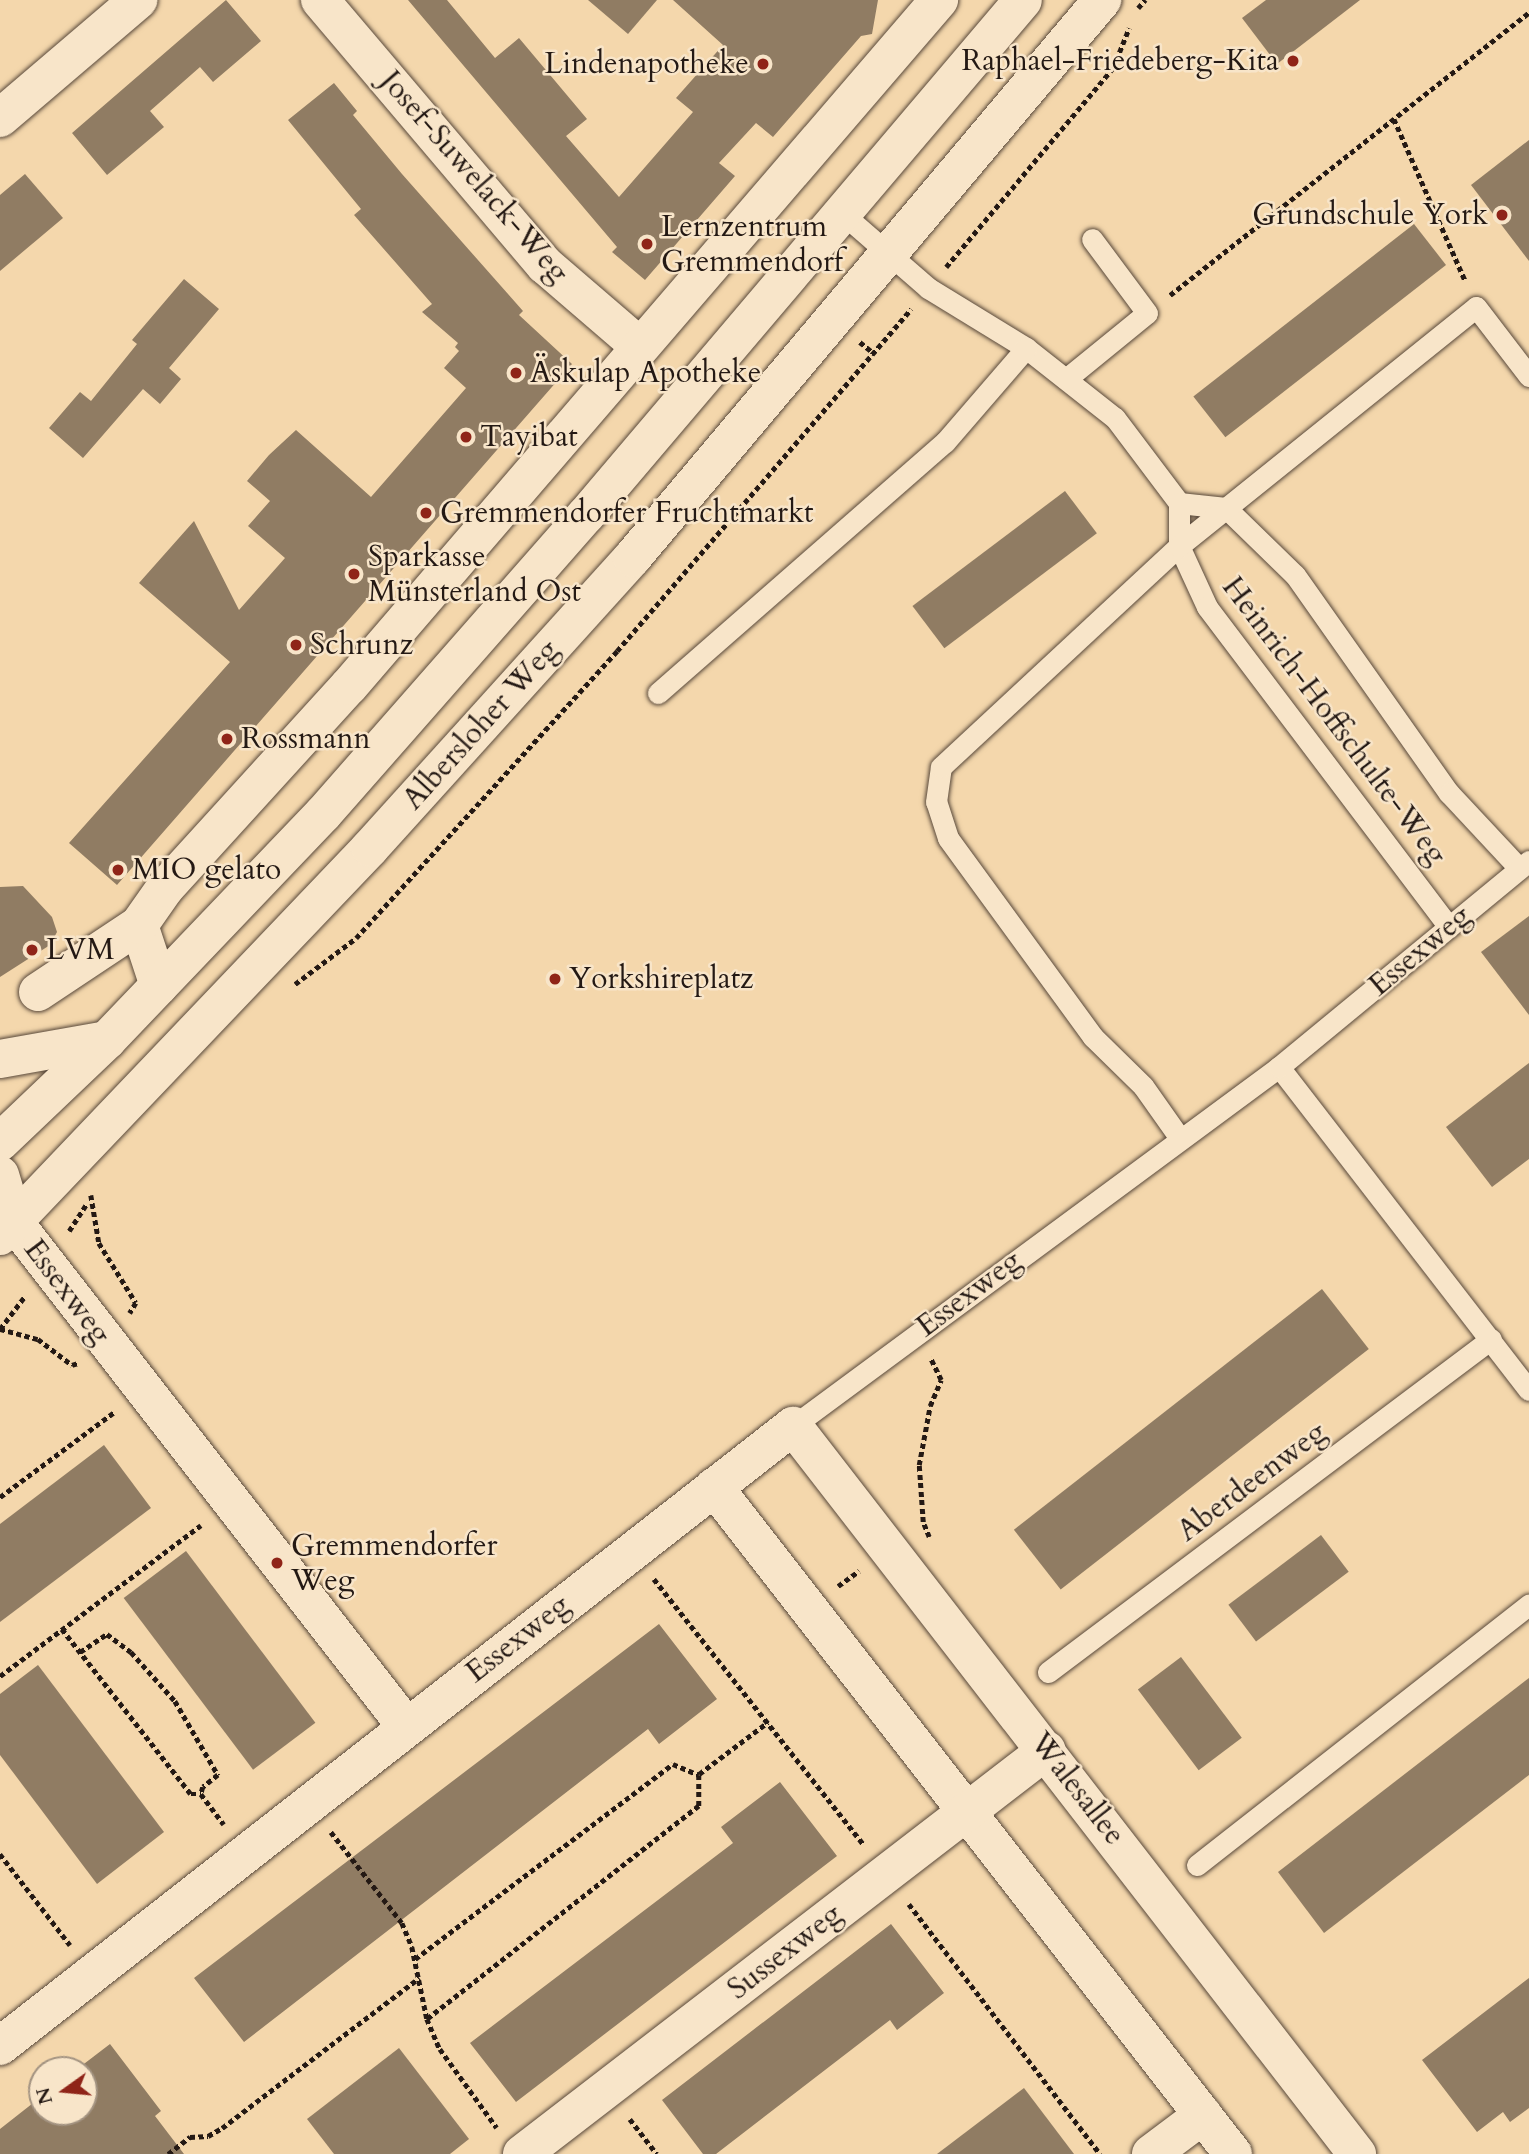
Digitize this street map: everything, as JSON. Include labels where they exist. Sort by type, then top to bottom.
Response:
[{"type":"street","points":[[0,118],[138,0]]},
{"type":"street","name":"Josef-Suwelack-Weg","points":[[320,0],[545,265],[638,345]]},
{"type":"street","points":[[38,992],[139,925],[165,888],[349,685],[638,345],[939,0]]},
{"type":"street","name":"Albersloher Weg","points":[[0,1142],[107,1040],[332,803],[843,214],[1023,0]]},
{"type":"street","name":"Albersloher Weg","points":[[5,1224],[66,1171],[370,848],[622,569],[890,255],[1102,0]]},
{"type":"street","points":[[139,925],[159,986]]},
{"type":"street","points":[[0,1059],[107,1040]]},
{"type":"street","points":[[0,1175],[5,1224]]},
{"type":"street","name":"Essexweg","points":[[5,1224],[110,1349],[406,1726]]},
{"type":"street","name":"Essexweg","points":[[0,2046],[793,1426]]},
{"type":"street","name":"Walesallee","points":[[793,1426],[1047,1750],[1357,2154]]},
{"type":"street","points":[[714,1487],[970,1812],[1233,2154]]},
{"type":"street","name":"Sussexweg","points":[[512,2144],[608,2089],[1047,1750]]},
{"type":"street","points":[[1151,2154],[1203,2115]]},
{"type":"lane","points":[[843,214],[928,288],[1026,348],[1115,418],[1179,503],[1180,547]]},
{"type":"lane","points":[[1066,379],[1147,313],[1091,239]]},
{"type":"lane","points":[[1179,1137],[1143,1086],[1093,1037],[948,838],[936,802],[941,767],[1180,547],[1476,307],[1529,376]]},
{"type":"lane","points":[[658,693],[945,442],[1026,348]]},
{"type":"lane","points":[[1179,503],[1226,508],[1295,575],[1449,793],[1524,864]]},
{"type":"lane","name":"Heinrich-Hoffschulte-Weg","points":[[1180,547],[1207,607],[1449,927]]},
{"type":"lane","name":"Essexweg","points":[[793,1426],[1179,1137],[1279,1067],[1524,864]]},
{"type":"lane","points":[[1279,1067],[1529,1390]]},
{"type":"lane","name":"Aberdeenweg","points":[[1048,1672],[1491,1339]]},
{"type":"lane","points":[[1197,1866],[1529,1605]]},
{"type":"path","points":[[1147,313],[1529,13]]},
{"type":"path","points":[[1394,119],[1476,307]]},
{"type":"path","points":[[0,1329],[37,1339],[72,1365],[110,1349],[136,1303],[99,1243],[92,1195],[66,1171]]},
{"type":"path","points":[[919,1331],[941,1380],[930,1406],[919,1465],[923,1522],[932,1544]]},
{"type":"path","points":[[0,1497],[144,1393]]},
{"type":"path","points":[[0,1676],[230,1503]]},
{"type":"path","points":[[62,1629],[191,1794],[201,1794]]},
{"type":"path","points":[[80,1652],[107,1634],[121,1642],[165,1690],[218,1774],[203,1787],[201,1794]]},
{"type":"path","points":[[699,1774],[768,1722]]},
{"type":"path","points":[[415,1959],[673,1764],[699,1774]]},
{"type":"path","points":[[427,2019],[699,1806],[699,1774]]},
{"type":"path","points":[[201,1794],[210,1805]]},
{"type":"path","points":[[309,1803],[402,1923],[415,1959],[427,2019],[440,2049],[512,2144]]},
{"type":"path","points":[[0,1854],[92,1974]]},
{"type":"path","points":[[168,2154],[190,2137],[208,2136],[222,2128],[419,1978]]},
{"type":"path","points":[[608,2089],[657,2154]]},
{"type":"building","points":[[226,0],[261,41],[213,82],[200,67],[150,111],[164,127],[107,175],[72,133]]},
{"type":"building","points":[[408,0],[447,0],[495,58],[519,38],[587,119],[566,136],[619,197],[693,112],[676,98],[723,45],[673,0],[878,0],[872,34],[861,36],[773,137],[756,123],[719,163],[735,176],[645,280],[612,252],[617,247]]},
{"type":"building","points":[[588,0],[657,0],[628,34]]},
{"type":"building","points":[[1266,0],[1360,0],[1277,64],[1242,18]]},
{"type":"building","points":[[334,83],[357,111],[353,115],[523,311],[519,315],[572,364],[117,885],[69,843],[230,662],[139,583],[194,521],[239,610],[285,558],[248,526],[270,501],[247,481],[269,455],[296,430],[371,497],[466,388],[444,368],[459,351],[455,347],[458,343],[422,312],[432,304],[354,215],[361,209],[288,120]]},
{"type":"building","points":[[1529,140],[1529,261],[1471,185]]},
{"type":"building","points":[[25,174],[63,218],[0,271],[0,195]]},
{"type":"building","points":[[1414,224],[1446,265],[1225,437],[1193,396]]},
{"type":"building","points":[[184,279],[219,309],[169,368],[181,379],[160,404],[143,389],[83,458],[49,428],[80,392],[91,401],[137,344],[132,340]]},
{"type":"building","points":[[1065,491],[1097,533],[944,648],[912,606]]},
{"type":"building","points":[[23,886],[52,917],[57,932],[50,945],[0,977],[0,887]]},
{"type":"building","points":[[1529,916],[1529,1015],[1481,952]]},
{"type":"building","points":[[1529,1063],[1529,1159],[1492,1187],[1446,1127]]},
{"type":"building","points":[[1322,1289],[1369,1349],[1061,1590],[1014,1530]]},
{"type":"building","points":[[104,1445],[151,1508],[0,1622],[0,1524]]},
{"type":"building","points":[[1321,1535],[1349,1572],[1256,1642],[1228,1605]]},
{"type":"building","points":[[186,1551],[315,1723],[253,1770],[124,1598]]},
{"type":"building","points":[[659,1624],[717,1699],[659,1744],[648,1729],[244,2042],[194,1978]]},
{"type":"building","points":[[1181,1657],[1242,1738],[1199,1770],[1138,1689]]},
{"type":"building","points":[[38,1665],[164,1832],[97,1884],[0,1755],[0,1694]]},
{"type":"building","points":[[1529,1678],[1529,1775],[1324,1933],[1278,1872]]},
{"type":"building","points":[[780,1782],[837,1856],[516,2102],[470,2043],[733,1843],[721,1827]]},
{"type":"building","points":[[891,1924],[944,1993],[897,2030],[890,2020],[716,2154],[703,2154],[662,2100]]},
{"type":"building","points":[[1529,1978],[1529,2108],[1510,2122],[1503,2112],[1477,2132],[1422,2060]]},
{"type":"building","points":[[110,2044],[161,2111],[155,2116],[184,2154],[0,2154],[0,2129],[28,2107],[28,2126],[98,2126],[98,2056],[94,2056]]},
{"type":"building","points":[[399,2048],[469,2139],[450,2154],[334,2154],[307,2119]]},
{"type":"building","points":[[1024,2088],[1074,2154],[937,2154]]},
{"type":"place","name":"Raphael-Friedeberg-Kita","points":[[1293,61]]},
{"type":"place","name":"Lindenapotheke","points":[[763,64]]},
{"type":"place","name":"Grundschule York","points":[[1502,215]]},
{"type":"place","name":"Lernzentrum Gremmendorf","points":[[647,244]]},
{"type":"place","name":"Äskulap Apotheke","points":[[516,373]]},
{"type":"place","name":"Tayibat","points":[[466,437]]},
{"type":"place","name":"Gremmendorfer Fruchtmarkt","points":[[426,513]]},
{"type":"place","name":"Sparkasse Münsterland Ost","points":[[354,574]]},
{"type":"place","name":"Schrunz","points":[[296,645]]},
{"type":"place","name":"Rossmann","points":[[227,739]]},
{"type":"place","name":"MIO gelato","points":[[118,870]]},
{"type":"place","name":"LVM","points":[[32,950]]},
{"type":"place","name":"Yorkshireplatz","points":[[555,979]]},
{"type":"place","name":"Gremmendorfer Weg","points":[[277,1563]]}]
